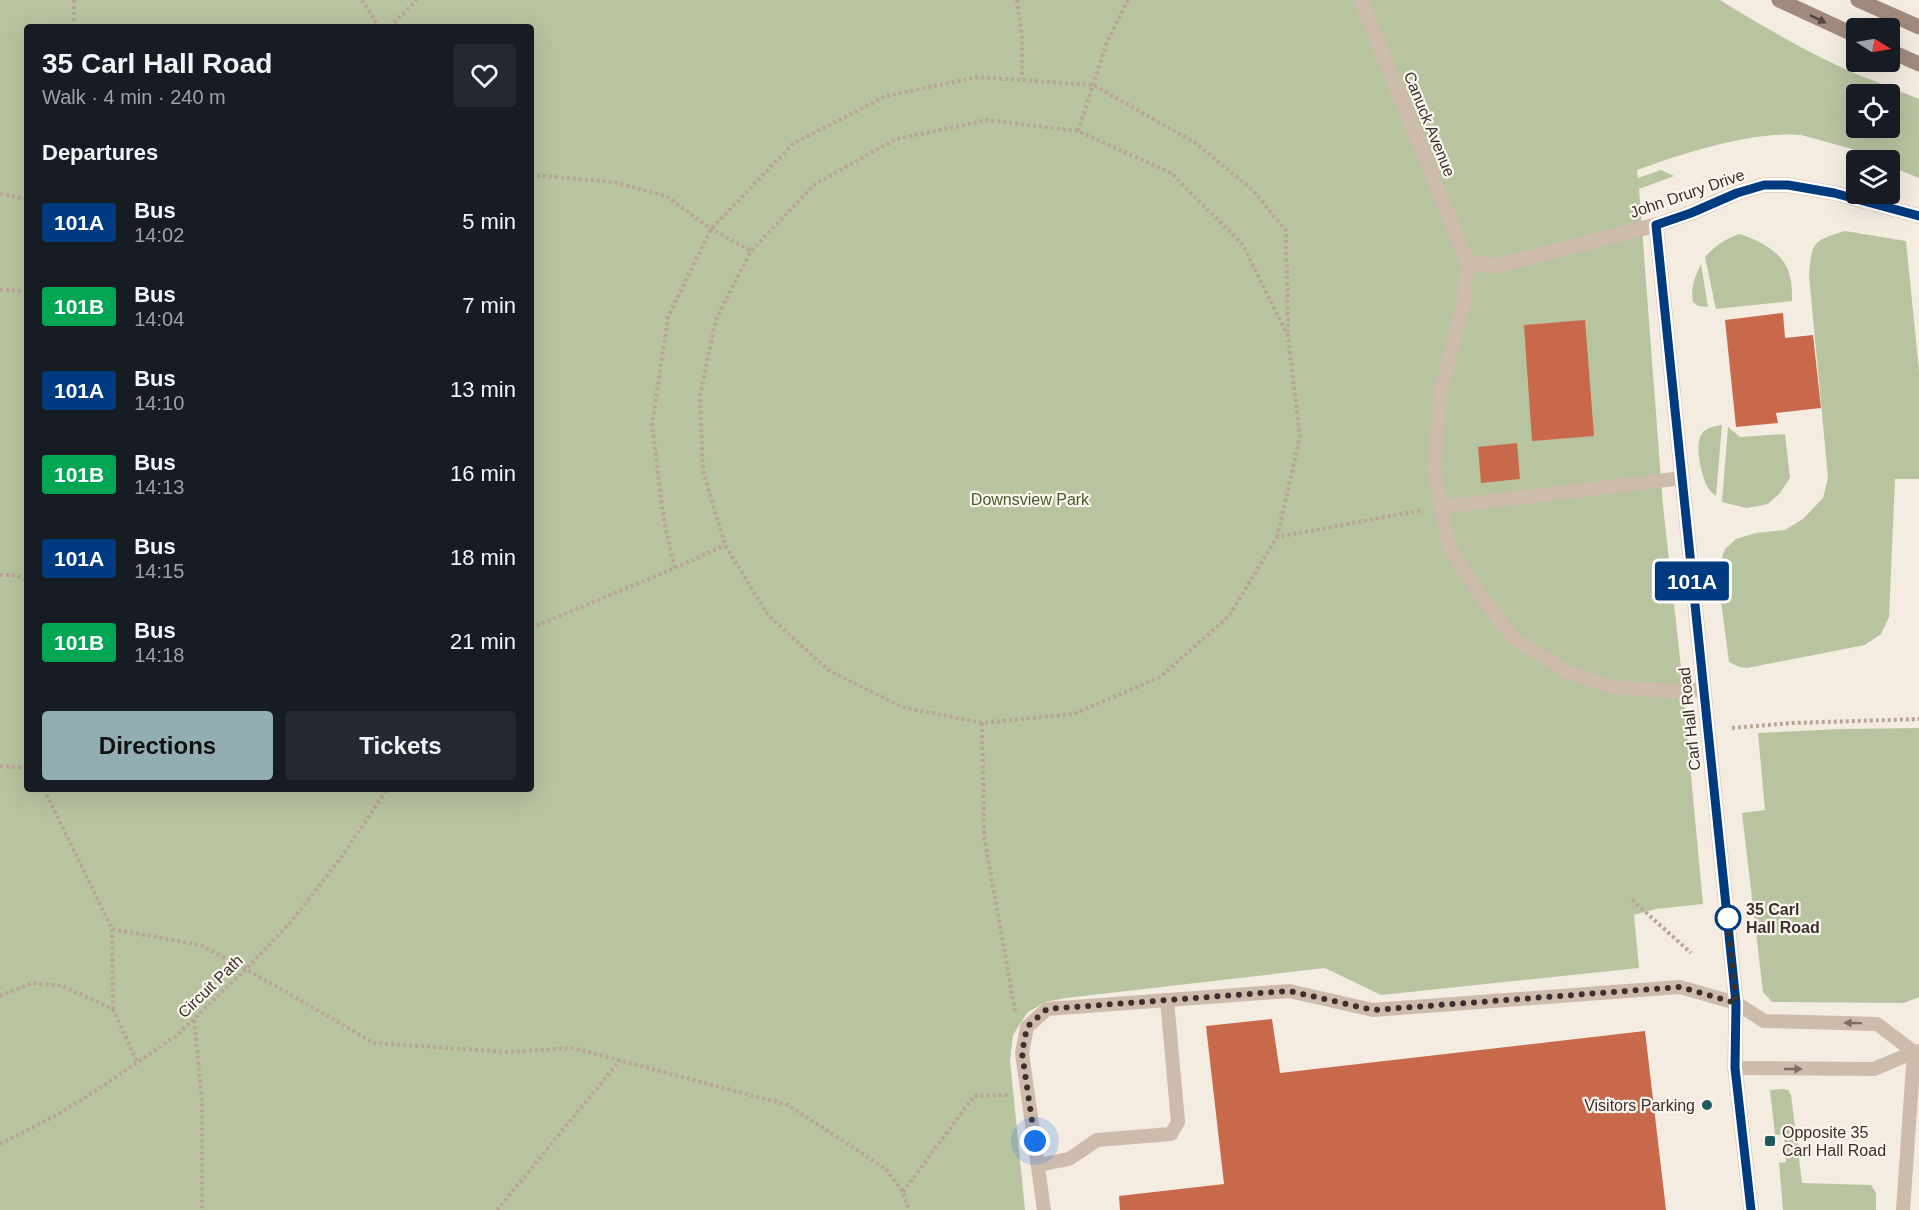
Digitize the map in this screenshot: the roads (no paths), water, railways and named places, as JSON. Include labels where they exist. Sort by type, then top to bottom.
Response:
[{"type":"main road","points":[[1779,0],[1846,31]]},
{"type":"main road","points":[[1858,0],[1919,27]]},
{"type":"main road","points":[[1900,55],[1919,64]]},
{"type":"street","name":"Canuck Avenue","points":[[1360,0],[1467,262]]},
{"type":"street","name":"John Drury Drive","points":[[1467,262],[1496,266],[1656,225],[1737,193],[1764,185],[1788,185],[1834,193],[1919,216]]},
{"type":"street","name":"Carl Hall Road","points":[[1656,225],[1736,1003],[1735,1068],[1751,1210]]},
{"type":"lane","points":[[1467,262],[1464,301],[1441,390],[1434,468],[1449,547],[1485,602],[1516,640],[1568,672],[1611,687],[1668,691],[1704,690]]},
{"type":"lane","points":[[1441,507],[1682,478]]},
{"type":"lane","points":[[1044,1210],[1022,1053],[1027,1027],[1047,1009],[1289,991],[1373,1010],[1680,987],[1736,1003],[1764,1021],[1877,1024],[1917,1052]]},
{"type":"lane","points":[[1038,1165],[1069,1159],[1097,1140],[1171,1134],[1178,1122],[1167,1000]]},
{"type":"lane","points":[[1735,1068],[1874,1069],[1917,1052]]},
{"type":"lane","points":[[1903,1210],[1917,1052]]},
{"type":"place","name":"35 Carl Hall Road","points":[[1728,918]]},
{"type":"place","name":"Visitors Parking","points":[[1707,1105]]},
{"type":"place","name":"Opposite 35 Carl Hall Road","points":[[1770,1141]]},
{"type":"park label","name":"Downsview Park","points":[[1030,499]]}]
